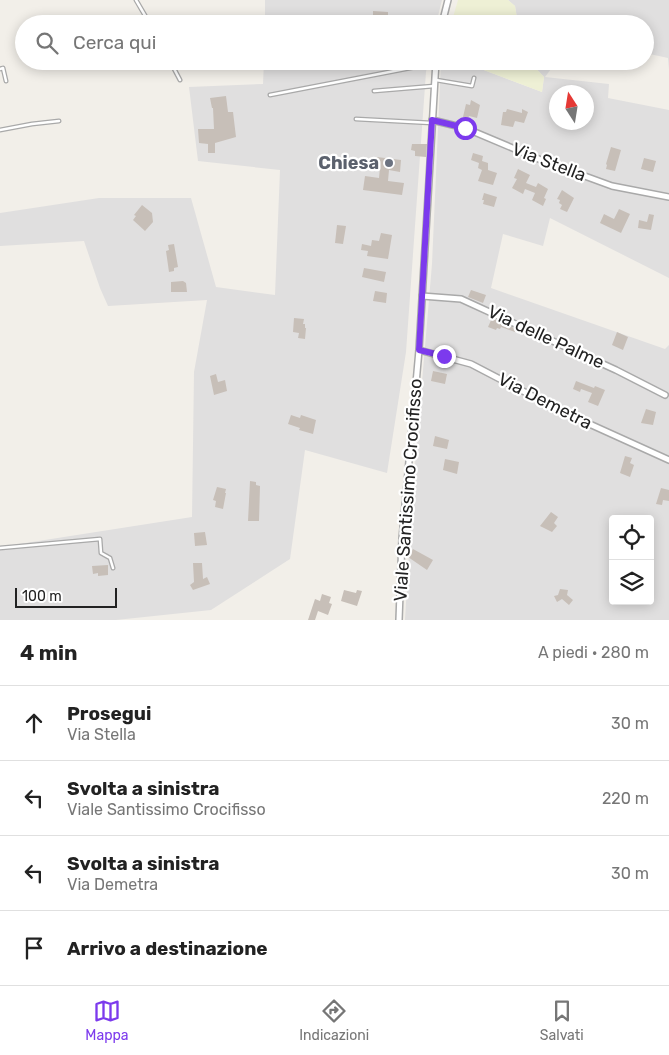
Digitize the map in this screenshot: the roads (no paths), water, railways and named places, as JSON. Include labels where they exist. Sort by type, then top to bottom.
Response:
[{"type":"street","points":[[444,15],[448,0]]},
{"type":"street","name":"Viale Santissimo Crocifisso","points":[[399,620],[402,539],[419,350],[436,70]]},
{"type":"street","name":"Via Stella","points":[[432,122],[465,128],[534,157],[612,186],[669,197]]},
{"type":"street","name":"Via delle Palme","points":[[422,296],[461,298],[616,370],[665,395]]},
{"type":"street","name":"Via Demetra","points":[[419,350],[471,364],[563,412],[669,460]]},
{"type":"lane","points":[[136,0],[145,15]]},
{"type":"lane","points":[[0,69],[3,68],[6,81]]},
{"type":"lane","points":[[175,70],[180,80]]},
{"type":"lane","points":[[270,95],[396,70]]},
{"type":"lane","points":[[435,79],[472,86],[474,78]]},
{"type":"lane","points":[[374,91],[434,86]]},
{"type":"lane","points":[[356,119],[432,122]]},
{"type":"lane","points":[[0,130],[59,121]]},
{"type":"lane","points":[[0,548],[100,539],[101,553],[110,558],[113,568]]},
{"type":"place","name":"Chiesa","points":[[389,163]]}]
